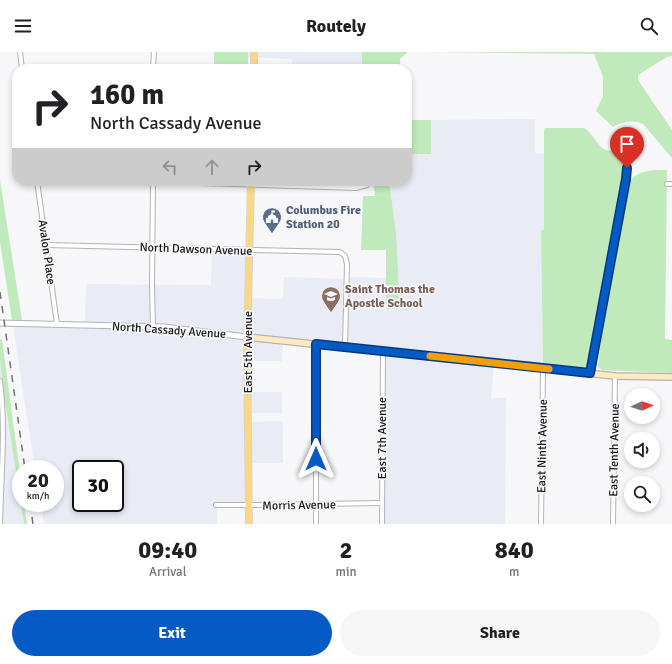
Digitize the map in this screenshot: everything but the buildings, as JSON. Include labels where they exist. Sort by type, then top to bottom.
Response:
[{"type":"main road","points":[[254,52],[254,64]]},
{"type":"main road","name":"East 5th Avenue","points":[[249,524],[247,337],[251,186]]},
{"type":"main road","name":"North Cassady Avenue","points":[[247,337],[615,376],[672,377]]},
{"type":"street","points":[[20,52],[21,64]]},
{"type":"street","points":[[153,64],[154,52]]},
{"type":"street","points":[[590,373],[626,179],[627,168],[625,160],[617,148]]},
{"type":"street","name":"Avalon Place","points":[[38,186],[57,324]]},
{"type":"street","points":[[153,186],[153,327]]},
{"type":"street","points":[[330,186],[356,188],[363,186]]},
{"type":"street","name":"North Dawson Avenue","points":[[46,245],[340,252],[345,256],[347,264],[344,347]]},
{"type":"street","name":"North Cassady Avenue","points":[[0,323],[190,329],[247,337]]},
{"type":"street","points":[[316,344],[316,524]]},
{"type":"street","name":"East 7th Avenue","points":[[382,524],[383,351]]},
{"type":"street","name":"East Ninth Avenue","points":[[541,524],[542,368]]},
{"type":"street","name":"East Tenth Avenue","points":[[614,524],[615,376]]},
{"type":"street","points":[[0,381],[2,416],[0,524]]},
{"type":"street","name":"Morris Avenue","points":[[216,505],[381,503]]},
{"type":"shaded area","points":[[248,52],[362,52],[362,64],[292,64],[292,59],[248,57]]},
{"type":"shaded area","points":[[535,119],[535,153],[544,154],[544,231],[541,231],[543,368],[494,363],[491,398],[506,398],[505,524],[383,524],[384,352],[283,340],[282,361],[248,361],[249,392],[282,392],[282,413],[249,413],[249,422],[283,421],[283,463],[249,463],[249,505],[217,505],[217,524],[44,524],[42,512],[64,512],[64,460],[34,460],[12,320],[85,322],[86,284],[211,285],[212,249],[250,250],[248,298],[283,299],[284,277],[347,279],[351,277],[386,278],[386,309],[400,309],[396,232],[390,186],[412,186],[412,154],[431,153],[431,120]]},
{"type":"shaded area","points":[[0,359],[14,460],[12,460],[12,512],[22,512],[24,524],[0,524]]},
{"type":"green space","points":[[214,52],[248,52],[248,64],[214,64]]},
{"type":"green space","points":[[362,52],[408,52],[400,59],[400,64],[362,64]]},
{"type":"green space","points":[[424,52],[672,52],[672,56],[667,57],[638,75],[638,80],[672,130],[672,158],[643,124],[639,122],[628,122],[613,127],[596,111],[603,96],[603,77],[594,54]]},
{"type":"green space","points":[[412,120],[431,120],[431,154],[412,154]]},
{"type":"green space","points":[[545,128],[584,128],[603,148],[619,155],[624,166],[625,175],[590,365],[587,368],[543,365],[541,230],[544,230]]},
{"type":"green space","points":[[654,170],[667,170],[665,339],[672,340],[672,373],[602,370],[598,367],[602,330],[629,182],[640,173]]},
{"type":"green space","points":[[0,180],[22,320],[12,320],[0,242]]},
{"type":"green space","points":[[374,186],[390,186],[396,232],[400,309],[386,309],[386,250],[361,250],[363,196],[375,196]]},
{"type":"green space","points":[[0,339],[2,340],[18,460],[14,460],[0,359]]},
{"type":"green space","points":[[22,512],[25,512],[27,524],[24,524]]},
{"type":"railway","points":[[0,292],[24,460]]},
{"type":"railway","points":[[31,512],[33,524]]},
{"type":"slow traffic","points":[[430,356],[549,369]]},
{"type":"place","name":"Columbus Fire Station 20","points":[[272,234]]},
{"type":"place","name":"Saint Thomas the Apostle School","points":[[331,313]]},
{"type":"route","points":[[316,459],[316,344],[590,373],[627,168]]}]
